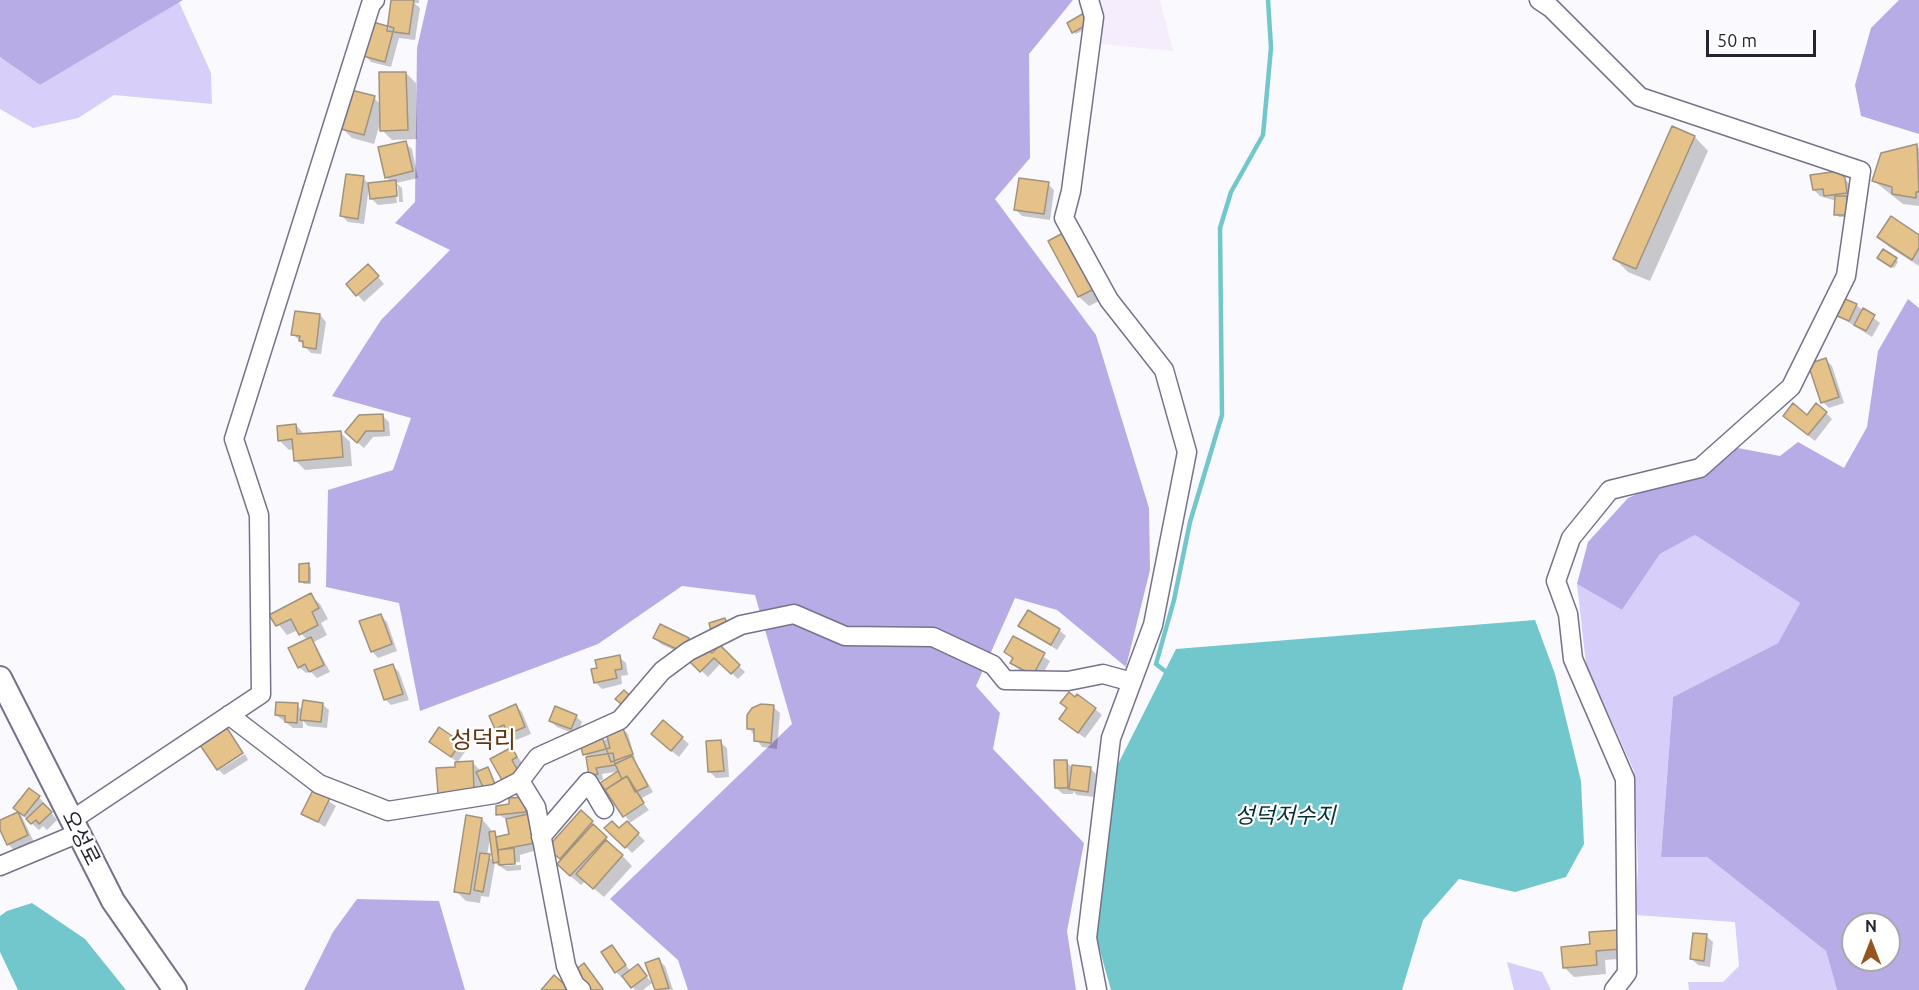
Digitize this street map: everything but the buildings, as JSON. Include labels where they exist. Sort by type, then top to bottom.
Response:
[{"type":"main road","name":"오성로","points":[[0,678],[113,901],[175,990]]},
{"type":"street","points":[[0,866],[76,826],[261,694],[259,515],[234,439],[371,4],[375,0]]},
{"type":"street","points":[[1089,0],[1094,17],[1071,191],[1064,218],[1109,300],[1164,370],[1187,452],[1153,625],[1111,738],[1087,938],[1096,990]]},
{"type":"street","points":[[1539,0],[1551,8],[1640,97],[1861,171],[1846,276],[1791,387],[1700,468],[1610,490],[1571,538],[1556,581],[1568,614],[1573,658],[1625,779],[1627,973],[1614,990]]},
{"type":"street","points":[[229,715],[320,784],[388,811],[495,794],[520,781],[538,757],[620,720],[662,671],[689,651],[741,625],[795,614],[844,636],[933,636],[993,665],[1005,680],[1068,681],[1103,674],[1132,682]]},
{"type":"street","points":[[520,781],[536,807],[566,966],[580,990]]},
{"type":"street","points":[[541,837],[588,782],[604,809]]},
{"type":"shaded area","points":[[0,0],[183,0],[40,85],[0,57]]},
{"type":"shaded area","points":[[428,0],[1073,0],[1029,54],[1030,158],[995,199],[1096,335],[1149,508],[1150,570],[1126,667],[1057,610],[1015,598],[976,686],[1000,713],[993,749],[1084,843],[1067,931],[1076,990],[688,990],[678,960],[610,899],[792,724],[755,595],[682,586],[598,644],[420,711],[399,603],[326,587],[328,490],[393,470],[411,418],[332,396],[381,320],[450,250],[395,223],[415,202],[417,48]]},
{"type":"shaded area","points":[[1089,0],[1160,0],[1173,51],[1101,44]]},
{"type":"shaded area","points":[[1899,0],[1919,0],[1919,134],[1861,116],[1855,85],[1871,28]]},
{"type":"shaded area","points":[[179,2],[211,73],[212,104],[114,95],[78,118],[33,128],[0,109],[0,57],[40,85]]},
{"type":"shaded area","points":[[1908,299],[1919,308],[1919,990],[1837,990],[1826,951],[1707,857],[1661,857],[1673,697],[1778,643],[1800,603],[1695,535],[1660,554],[1622,610],[1577,584],[1588,542],[1628,498],[1738,448],[1780,456],[1798,442],[1844,468],[1867,427],[1878,351]]},
{"type":"shaded area","points":[[1695,535],[1800,603],[1778,643],[1673,697],[1661,857],[1707,857],[1826,951],[1837,990],[1689,990],[1688,982],[1723,982],[1739,966],[1735,922],[1635,915],[1638,868],[1634,771],[1586,664],[1577,584],[1622,610],[1660,554]]},
{"type":"shaded area","points":[[357,899],[439,901],[465,990],[304,990],[333,932]]},
{"type":"shaded area","points":[[1507,962],[1542,972],[1551,990],[1514,990]]},
{"type":"water","name":"성덕저수지","points":[[1535,620],[1555,674],[1581,781],[1584,844],[1566,877],[1515,892],[1459,879],[1423,920],[1402,990],[1111,990],[1095,933],[1115,770],[1176,649]]},
{"type":"water","points":[[32,903],[85,939],[126,990],[18,990],[0,952],[0,916],[7,911]]},
{"type":"waterway","points":[[1165,671],[1156,664],[1174,600],[1190,522],[1222,415],[1220,228],[1231,192],[1263,135],[1271,48],[1268,0]]},
{"type":"district","name":"성덕리","points":[[483,740]]}]
